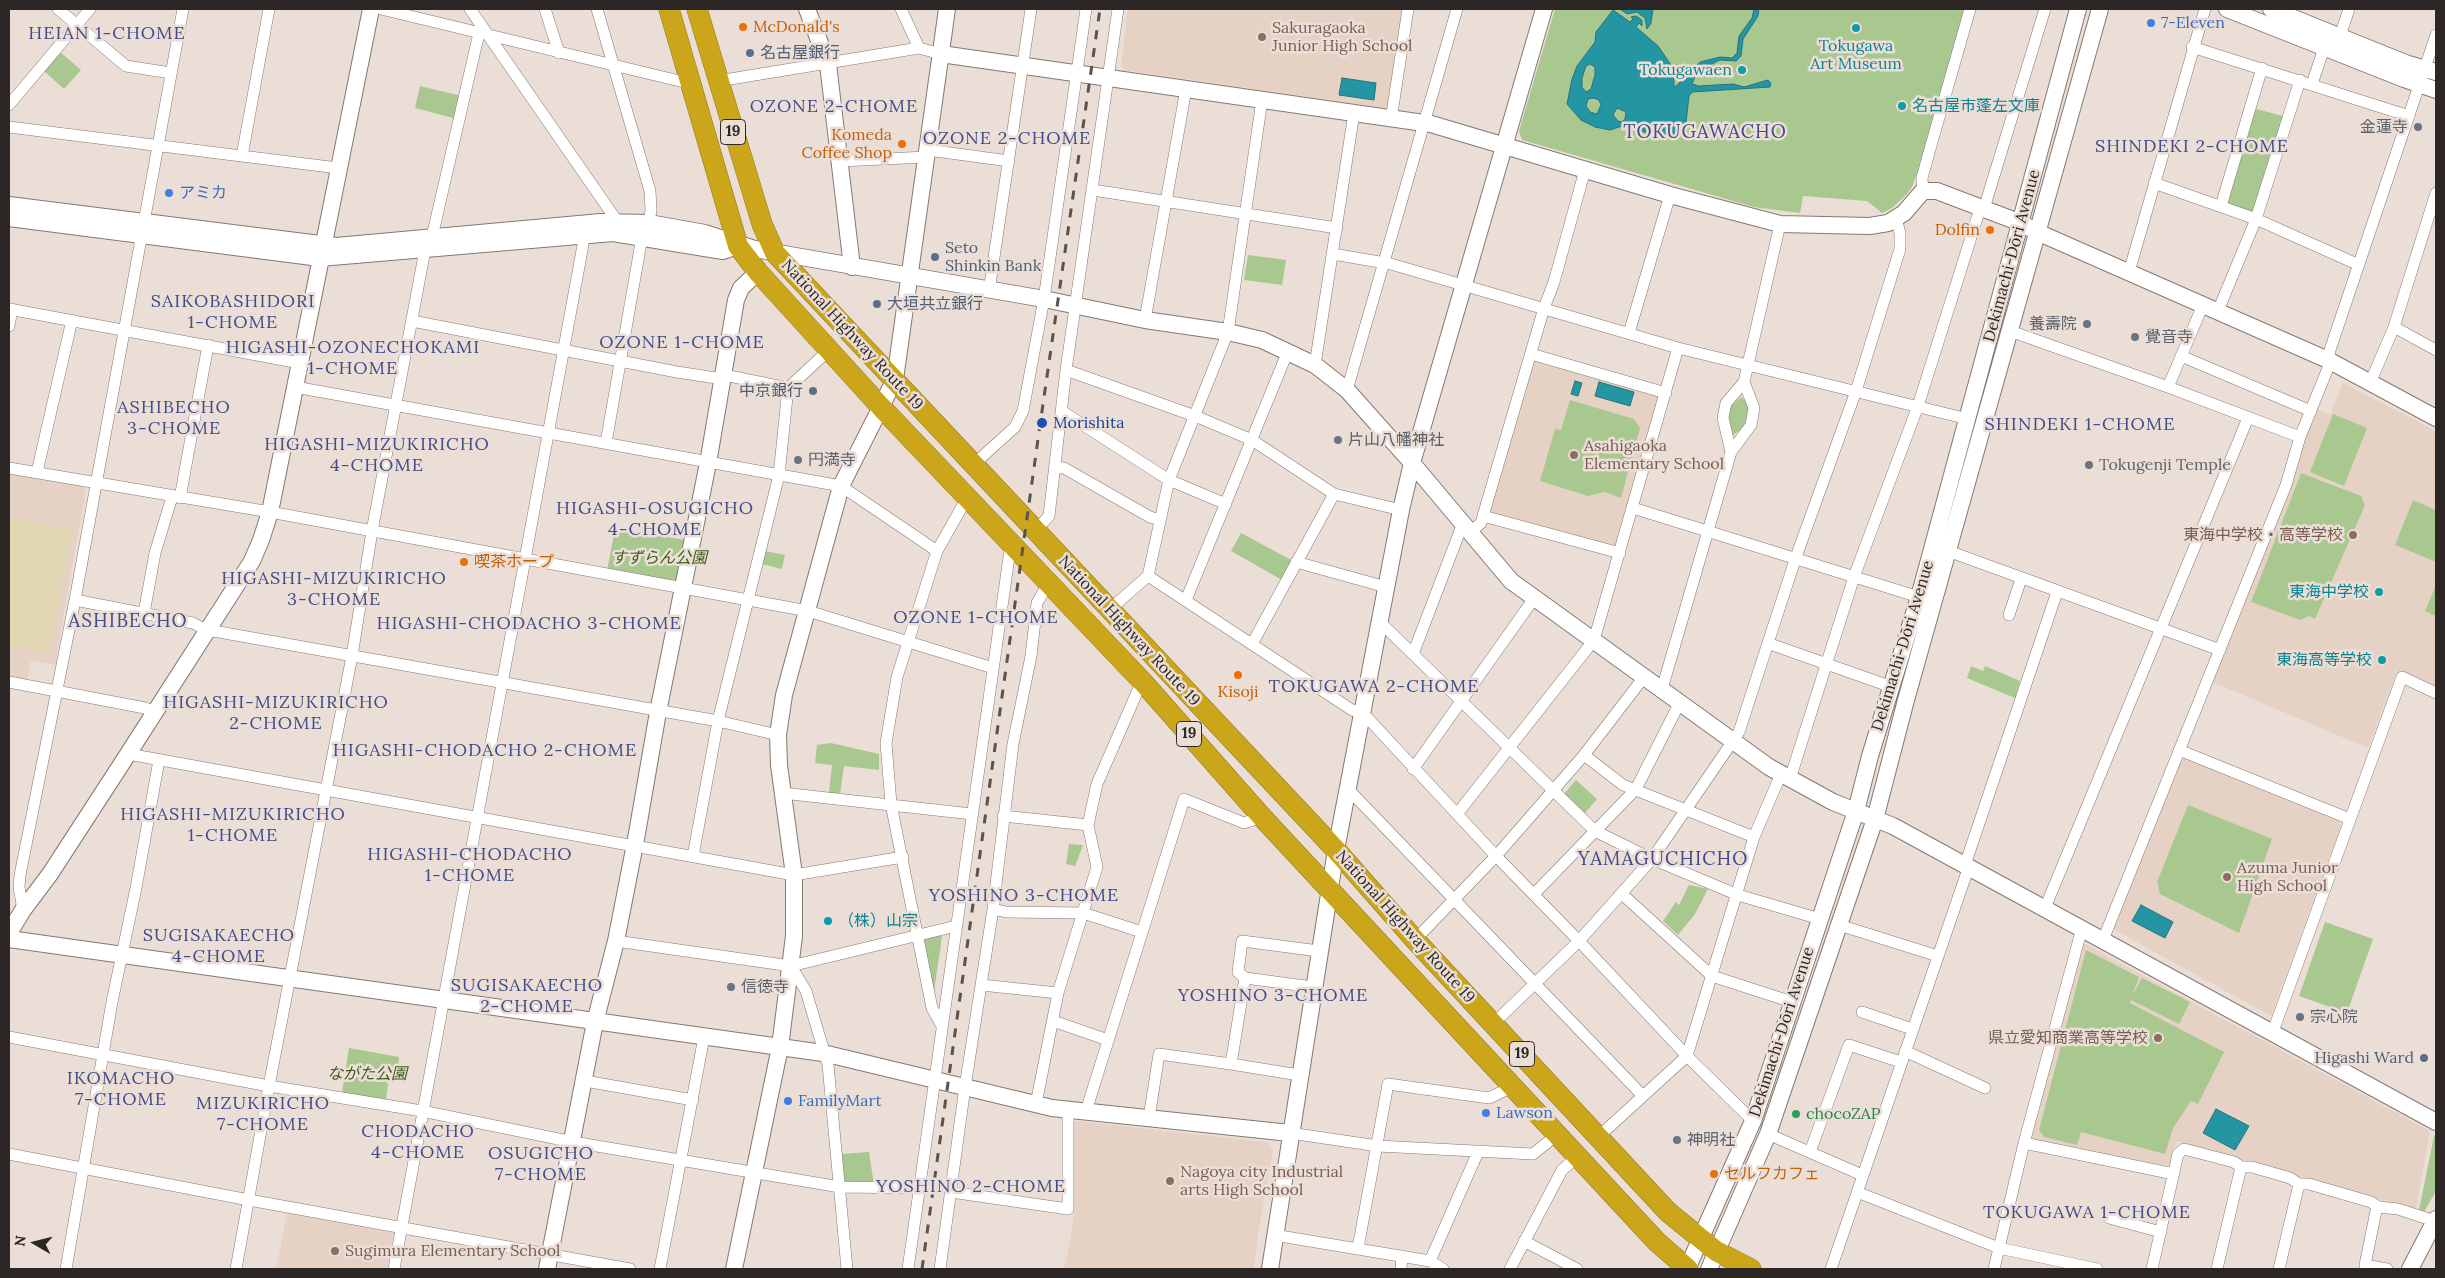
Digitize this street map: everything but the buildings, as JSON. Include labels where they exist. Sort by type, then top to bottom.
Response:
[{"type":"highway","name":"National Highway Route 19","points":[[682,10],[718,81],[762,224],[775,253],[1336,850],[1415,940],[1494,1023],[1597,1138],[1668,1212],[1708,1253],[1751,1269]]},
{"type":"highway","name":"National Highway Route 19","points":[[682,10],[692,84],[738,246],[758,272],[881,407],[1142,681],[1262,817],[1657,1242],[1687,1269]]},
{"type":"highway","points":[[682,10],[712,112]]},
{"type":"street","points":[[58,9],[126,66],[172,73]]},
{"type":"street","points":[[9,105],[90,9]]},
{"type":"street","points":[[23,910],[19,887],[14,874],[58,691],[183,9]]},
{"type":"street","points":[[242,156],[269,9]]},
{"type":"street","points":[[9,933],[23,910],[50,874],[252,561],[270,512],[371,9]]},
{"type":"street","points":[[380,9],[692,84]]},
{"type":"street","points":[[470,9],[483,34],[617,222]]},
{"type":"street","points":[[545,9],[559,53]]},
{"type":"street","points":[[597,9],[650,191],[652,210],[646,230],[620,360],[606,443]]},
{"type":"street","points":[[807,9],[828,64],[852,267]]},
{"type":"street","points":[[901,9],[919,48]]},
{"type":"street","points":[[734,1269],[780,1047],[791,966],[795,906],[794,875],[782,793],[778,735],[784,695],[841,486],[895,379],[948,9]]},
{"type":"street","points":[[990,291],[1031,9]]},
{"type":"street","points":[[974,464],[1020,420],[1030,383],[1086,9]]},
{"type":"street","points":[[1036,530],[1049,516],[1063,412],[1066,370],[1118,9]]},
{"type":"street","points":[[1392,120],[1408,9]]},
{"type":"street","points":[[1347,390],[1457,9]]},
{"type":"street","points":[[1270,1269],[1299,1075],[1336,850],[1401,510],[1412,463],[1544,9]]},
{"type":"street","points":[[1923,191],[1922,178],[1970,9]]},
{"type":"street","points":[[1597,1138],[1687,1056],[1738,895],[1754,837],[1785,776],[1827,665],[1854,577],[1918,406],[1978,215],[1986,202],[2045,9]]},
{"type":"street","name":"Dekimachi-Dōri Avenue","points":[[1708,1253],[1856,811],[1919,598],[2078,9]]},
{"type":"street","name":"Dekimachi-Dōri Avenue","points":[[1687,1269],[1708,1253],[1768,1134],[1875,819],[1906,700],[2100,9]]},
{"type":"street","points":[[2129,272],[2192,47],[2205,9]]},
{"type":"street","points":[[2227,9],[2324,48],[2427,75]]},
{"type":"street","points":[[2271,9],[2340,36],[2427,75],[2436,90]]},
{"type":"street","points":[[2340,36],[2349,9]]},
{"type":"street","points":[[236,1269],[269,1086],[352,656],[372,532],[412,321],[428,244],[483,34]]},
{"type":"street","points":[[2103,940],[2286,485],[2300,437],[2328,368],[2328,360],[2410,116],[2427,75],[2436,35]]},
{"type":"street","points":[[2192,47],[2410,116]]},
{"type":"street","points":[[718,81],[919,48],[941,54],[1392,120],[1424,123],[1780,224],[1870,226],[1896,219],[1923,191],[1930,190],[1944,193],[2021,223],[2037,232],[2328,360],[2436,418]]},
{"type":"street","points":[[2312,84],[2324,48]]},
{"type":"street","points":[[2221,206],[2262,68]]},
{"type":"street","points":[[2218,311],[2256,219],[2300,80]]},
{"type":"street","points":[[1145,320],[1186,89]]},
{"type":"street","points":[[1109,610],[1148,576],[1169,480],[1228,332],[1262,100]]},
{"type":"street","points":[[1314,366],[1354,113]]},
{"type":"street","points":[[9,127],[338,168]]},
{"type":"street","points":[[840,161],[928,153],[1009,161]]},
{"type":"street","points":[[1413,654],[1466,528],[1480,523],[1483,516],[1544,308],[1554,282],[1585,170]]},
{"type":"street","points":[[2154,183],[2256,219],[2359,265]]},
{"type":"street","points":[[1093,190],[1337,228]]},
{"type":"street","points":[[2370,383],[2394,327],[2436,193]]},
{"type":"street","points":[[1629,334],[1670,194]]},
{"type":"street","points":[[9,205],[143,228],[321,251],[646,230]]},
{"type":"street","points":[[9,218],[143,228]]},
{"type":"street","points":[[1494,1023],[1579,940],[1652,859],[1739,732],[1770,644],[1796,557],[1856,391],[1900,249],[1900,237],[1896,219]]},
{"type":"street","points":[[428,244],[617,222],[723,251],[738,246],[1044,299],[1145,320],[1228,332],[1262,340],[1288,351],[1314,366],[1347,390],[1412,463],[1511,581],[1733,741],[1785,776],[1967,866],[2436,1122]]},
{"type":"street","points":[[1732,452],[1723,418],[1726,404],[1744,382],[1780,224]]},
{"type":"street","points":[[394,1269],[442,1000],[478,819],[583,245],[583,235]]},
{"type":"street","points":[[1333,254],[1384,263],[1678,348],[1747,366],[1968,419]]},
{"type":"street","points":[[548,1263],[595,1022],[616,941],[658,712],[708,463],[736,300],[740,288],[758,272]]},
{"type":"street","points":[[2168,387],[2203,305]]},
{"type":"street","points":[[9,326],[10,309],[300,363]]},
{"type":"street","points":[[37,472],[72,320]]},
{"type":"street","points":[[412,321],[716,378],[724,376],[788,388]]},
{"type":"street","points":[[2394,327],[2436,350]]},
{"type":"street","points":[[2010,331],[2168,387],[2300,437]]},
{"type":"street","points":[[144,613],[154,553],[176,497],[208,345]]},
{"type":"street","points":[[1457,814],[1594,640],[1678,348]]},
{"type":"street","points":[[693,856],[718,721],[779,475],[788,388],[829,350]]},
{"type":"street","points":[[1186,600],[1288,351]]},
{"type":"street","points":[[1531,354],[1666,393]]},
{"type":"street","points":[[2181,356],[2311,411]]},
{"type":"street","points":[[1066,370],[1195,416],[1252,440],[1334,494],[1401,510]]},
{"type":"street","points":[[1662,689],[1732,452],[1751,425],[1754,408],[1744,382]]},
{"type":"street","points":[[295,387],[841,486],[937,551]]},
{"type":"street","points":[[1063,412],[1169,480],[1226,504]]},
{"type":"street","points":[[2045,908],[2248,418]]},
{"type":"street","points":[[1056,467],[1064,468],[1150,517],[1160,520]]},
{"type":"street","points":[[9,468],[270,512],[808,611],[993,668]]},
{"type":"street","points":[[1252,644],[1334,494]]},
{"type":"street","points":[[942,1026],[932,1008],[892,804],[887,765],[888,722],[897,677],[937,551],[967,498]]},
{"type":"street","points":[[1633,508],[1707,532],[1796,557],[1919,598]]},
{"type":"street","points":[[1483,516],[1620,553]]},
{"type":"street","points":[[908,1269],[1011,543]]},
{"type":"street","points":[[1948,552],[2160,630],[2220,650]]},
{"type":"street","points":[[1296,562],[1386,587]]},
{"type":"street","points":[[1148,576],[1352,710],[1362,712],[1687,1056],[1753,1121]]},
{"type":"street","points":[[2009,615],[2022,579]]},
{"type":"street","points":[[940,1269],[965,1087],[993,908],[1013,744],[1031,656],[1037,603],[1048,584]]},
{"type":"street","points":[[1832,1269],[1862,1175],[1938,956],[2057,592]]},
{"type":"street","points":[[1414,769],[1535,597]]},
{"type":"street","points":[[75,600],[193,623],[206,630],[658,712],[718,721],[778,735]]},
{"type":"street","points":[[1380,622],[1551,791],[1595,831],[1652,859],[1738,895],[1820,919]]},
{"type":"street","points":[[1770,644],[1892,687]]},
{"type":"street","points":[[1415,940],[1496,856],[1584,755],[1644,677]]},
{"type":"street","points":[[2272,1034],[2402,677],[2436,693]]},
{"type":"street","points":[[1036,1104],[1058,993],[1097,867],[1088,825],[1097,784],[1142,681]]},
{"type":"street","points":[[9,682],[145,708],[153,712]]},
{"type":"street","points":[[1534,894],[1636,789],[1680,702]]},
{"type":"street","points":[[2179,750],[2350,818]]},
{"type":"street","points":[[128,754],[794,875],[902,857]]},
{"type":"street","points":[[1584,755],[1623,785],[1754,837]]},
{"type":"street","points":[[66,1269],[121,955],[136,888],[160,760]]},
{"type":"street","points":[[1348,789],[1642,1095]]},
{"type":"street","points":[[782,793],[972,814]]},
{"type":"street","points":[[1086,1111],[1184,799],[1244,823],[1262,817]]},
{"type":"street","points":[[1003,816],[1088,825]]},
{"type":"street","points":[[1622,894],[1712,976],[1792,1002]]},
{"type":"street","points":[[993,908],[1006,912],[1083,913],[1142,932]]},
{"type":"street","points":[[1839,925],[1938,956]]},
{"type":"street","points":[[616,941],[791,966],[956,926]]},
{"type":"street","points":[[1994,1269],[2024,1143],[2082,928]]},
{"type":"street","points":[[9,939],[780,1047],[823,1054],[1068,1110],[1290,1133],[1378,1146],[1478,1152],[1533,1154],[1558,1134]]},
{"type":"street","points":[[1313,987],[1245,978],[1238,972],[1242,941],[1319,951]]},
{"type":"street","points":[[791,966],[806,991],[823,1054],[828,1065],[847,1269]]},
{"type":"street","points":[[1232,1064],[1245,978]]},
{"type":"street","points":[[981,985],[1058,993]]},
{"type":"street","points":[[1862,1012],[1912,1029]]},
{"type":"street","points":[[1053,1021],[1108,1040]]},
{"type":"street","points":[[9,1037],[103,1056],[422,1112],[573,1142],[840,1187],[919,1188]]},
{"type":"street","points":[[660,1269],[694,1100],[704,1037]]},
{"type":"street","points":[[1810,1152],[1849,1045],[1903,1056],[1985,1088]]},
{"type":"street","points":[[1149,1118],[1159,1054],[1299,1075]]},
{"type":"street","points":[[584,1081],[694,1100]]},
{"type":"street","points":[[1358,1248],[1388,1084],[1489,1098],[1514,1086]]},
{"type":"street","points":[[951,1192],[1068,1209],[1068,1110]]},
{"type":"street","points":[[1768,1134],[1862,1175]]},
{"type":"street","points":[[2024,1143],[2174,1174]]},
{"type":"street","points":[[2152,1269],[2178,1154],[2184,1148],[2234,1162],[2241,1167],[2252,1167],[2290,1178],[2298,1184],[2309,1184],[2371,1202],[2377,1206],[2398,1209],[2436,1220],[2410,1269]]},
{"type":"street","points":[[1430,1260],[1478,1152]]},
{"type":"street","points":[[9,1154],[401,1228],[548,1263],[630,1269]]},
{"type":"street","points":[[1510,1269],[1562,1170],[1578,1156]]},
{"type":"street","points":[[2218,1269],[2241,1167]]},
{"type":"street","points":[[2279,1269],[2298,1184]]},
{"type":"street","points":[[1857,1192],[1999,1248],[2098,1269]]},
{"type":"street","points":[[2377,1206],[2366,1265],[2387,1269]]},
{"type":"street","points":[[2108,1218],[2161,1232]]},
{"type":"street","points":[[1274,1235],[1430,1260],[1444,1269]]},
{"type":"street","points":[[1524,1241],[1577,1269]]},
{"type":"street","points":[[1401,1269],[1402,1256]]},
{"type":"shaded area","name":"Sakuragaoka Junior High School","points":[[1128,9],[1404,9],[1388,106],[1385,108],[1124,70],[1121,66]]},
{"type":"shaded area","name":"Asahigaoka Elementary School","points":[[1539,360],[1657,394],[1658,397],[1615,546],[1610,548],[1489,512],[1533,361]]},
{"type":"shaded area","name":"東海中学校・高等学校","points":[[2343,383],[2436,431],[2436,687],[2397,671],[2368,748],[2210,681],[2316,409],[2330,415]]},
{"type":"shaded area","points":[[9,472],[84,486],[86,490],[55,665],[31,661],[27,681],[9,677]]},
{"type":"shaded area","name":"Azuma Junior High School","points":[[2184,758],[2339,821],[2341,826],[2271,1016],[2111,928],[2179,760]]},
{"type":"shaded area","name":"県立愛知商業高等学校","points":[[2085,944],[2430,1131],[2416,1208],[2414,1209],[2176,1141],[2170,1164],[2167,1166],[2033,1139],[2031,1135],[2082,945]]},
{"type":"shaded area","name":"Nagoya city Industrial arts High School","points":[[1076,1121],[1266,1142],[1273,1150],[1258,1234],[1254,1269],[1064,1269],[1074,1212],[1073,1123]]},
{"type":"shaded area","name":"Sugimura Elementary School","points":[[287,1213],[394,1233],[387,1269],[276,1269]]},
{"type":"green space","name":"Tokugawaen","points":[[1555,9],[1965,9],[1920,165],[1912,187],[1907,194],[1892,208],[1882,213],[1867,201],[1803,196],[1800,213],[1754,207],[1522,140],[1519,131]]},
{"type":"green space","points":[[60,52],[81,70],[64,89],[44,71]]},
{"type":"green space","points":[[420,86],[462,96],[457,119],[415,108]]},
{"type":"green space","points":[[2253,108],[2286,117],[2256,210],[2251,212],[2228,204],[2226,199]]},
{"type":"green space","points":[[1248,255],[1286,260],[1282,285],[1244,280]]},
{"type":"green space","points":[[1741,397],[1749,404],[1745,427],[1733,435],[1731,434],[1727,413],[1730,407]]},
{"type":"green space","points":[[1570,400],[1634,419],[1640,428],[1621,498],[1605,492],[1588,496],[1540,481],[1555,429],[1561,430]]},
{"type":"green space","points":[[2333,414],[2367,428],[2344,486],[2310,472]]},
{"type":"green space","points":[[2301,473],[2361,496],[2365,505],[2315,619],[2309,616],[2300,620],[2251,602]]},
{"type":"green space","points":[[2413,500],[2436,510],[2436,562],[2395,545]]},
{"type":"green space","name":"すずらん公園","points":[[615,529],[686,540],[678,584],[607,571]]},
{"type":"green space","points":[[1241,533],[1293,561],[1282,580],[1231,551]]},
{"type":"green space","points":[[765,551],[785,555],[782,569],[762,564]]},
{"type":"green space","points":[[2436,585],[2436,616],[2425,611]]},
{"type":"green space","points":[[1971,666],[1983,671],[1985,666],[2020,681],[2015,698],[1967,678]]},
{"type":"green space","points":[[831,743],[879,754],[879,770],[844,766],[840,794],[829,793],[832,765],[815,763],[817,745]]},
{"type":"green space","points":[[1576,780],[1597,799],[1585,813],[1564,794]]},
{"type":"green space","points":[[2188,805],[2272,839],[2239,933],[2160,894],[2157,882]]},
{"type":"green space","points":[[1069,844],[1083,845],[1075,866],[1066,864]]},
{"type":"green space","points":[[1689,885],[1708,889],[1695,914],[1678,935],[1663,921],[1676,902],[1679,905]]},
{"type":"green space","points":[[2325,922],[2373,939],[2347,1013],[2299,996]]},
{"type":"green space","points":[[940,934],[942,937],[934,991],[924,941],[925,936]]},
{"type":"green space","points":[[2086,950],[2139,977],[2132,996],[2142,978],[2190,1002],[2179,1024],[2131,1000],[2130,1003],[2224,1052],[2198,1104],[2191,1101],[2173,1128],[2165,1154],[2081,1132],[2077,1145],[2044,1137],[2039,1130]]},
{"type":"green space","name":"ながた公園","points":[[349,1048],[399,1057],[398,1068],[390,1067],[386,1100],[342,1093]]},
{"type":"green space","points":[[2436,1135],[2436,1191],[2424,1212],[2419,1210],[2434,1136]]},
{"type":"green space","points":[[869,1152],[874,1185],[847,1184],[844,1181],[841,1154]]},
{"type":"sand","points":[[9,518],[72,529],[48,652],[9,645]]},
{"type":"water","points":[[1620,9],[1653,9],[1651,23],[1647,29],[1645,18],[1637,12],[1627,14]]},
{"type":"water","points":[[1754,9],[1759,9],[1758,16],[1743,39],[1741,56],[1736,61],[1720,60],[1702,69],[1696,74],[1692,84],[1699,86],[1733,84],[1744,87],[1768,80],[1771,83],[1770,87],[1692,92],[1689,96],[1686,122],[1680,132],[1668,137],[1656,136],[1630,127],[1622,126],[1610,130],[1595,127],[1581,120],[1567,104],[1572,79],[1577,66],[1595,42],[1596,32],[1613,10],[1630,22],[1633,19],[1631,17],[1636,16],[1642,20],[1642,26],[1639,23],[1636,27],[1658,46],[1671,65],[1674,74],[1674,88],[1700,62],[1720,57],[1732,58],[1737,53],[1739,36],[1752,18]],"holes":[[[1590,64],[1595,67],[1595,75],[1591,89],[1586,92],[1582,87],[1582,78],[1586,66]],[[1588,99],[1599,100],[1601,105],[1597,114],[1590,112],[1586,106]],[[1617,108],[1626,112],[1625,119],[1622,122],[1618,121],[1613,115]]]},
{"type":"water","points":[[1342,78],[1376,83],[1374,100],[1339,95]]},
{"type":"water","points":[[1575,381],[1582,383],[1578,396],[1571,394]]},
{"type":"water","points":[[1599,382],[1634,392],[1630,406],[1595,396]]},
{"type":"water","points":[[2141,905],[2173,922],[2165,938],[2132,921]]},
{"type":"water","points":[[2216,1109],[2249,1126],[2235,1150],[2203,1133]]},
{"type":"railway","points":[[922,1269],[1100,9]]},
{"type":"place","name":"7-Eleven","points":[[2151,23]]},
{"type":"place","name":"McDonald's","points":[[743,27]]},
{"type":"place","name":"Tokugawa Art Museum","points":[[1856,28]]},
{"type":"place","name":"Sakuragaoka Junior High School","points":[[1262,37]]},
{"type":"place","name":"名古屋銀行","points":[[750,53]]},
{"type":"place","name":"Tokugawaen","points":[[1742,70]]},
{"type":"place","name":"名古屋市蓬左文庫","points":[[1902,106]]},
{"type":"place","name":"金蓮寺","points":[[2418,127]]},
{"type":"place","name":"Komeda Coffee Shop","points":[[902,144]]},
{"type":"place","name":"アミカ","points":[[169,193]]},
{"type":"place","name":"Dolfin","points":[[1990,230]]},
{"type":"place","name":"Seto Shinkin Bank","points":[[935,257]]},
{"type":"place","name":"大垣共立銀行","points":[[877,304]]},
{"type":"place","name":"養壽院","points":[[2087,324]]},
{"type":"place","name":"覺音寺","points":[[2135,337]]},
{"type":"place","name":"中京銀行","points":[[813,391]]},
{"type":"place","name":"Morishita","points":[[1042,423]]},
{"type":"place","name":"片山八幡神社","points":[[1338,440]]},
{"type":"place","name":"Asahigaoka Elementary School","points":[[1574,455]]},
{"type":"place","name":"円満寺","points":[[798,460]]},
{"type":"place","name":"Tokugenji Temple","points":[[2089,465]]},
{"type":"place","name":"東海中学校・高等学校","points":[[2353,535]]},
{"type":"place","name":"喫茶ホープ","points":[[464,562]]},
{"type":"place","name":"東海中学校","points":[[2379,592]]},
{"type":"place","name":"東海高等学校","points":[[2382,660]]},
{"type":"place","name":"Kisoji","points":[[1238,675]]},
{"type":"place","name":"Azuma Junior High School","points":[[2227,877]]},
{"type":"place","name":"（株）山宗","points":[[828,921]]},
{"type":"place","name":"信徳寺","points":[[731,987]]},
{"type":"place","name":"宗心院","points":[[2300,1017]]},
{"type":"place","name":"県立愛知商業高等学校","points":[[2158,1038]]},
{"type":"place","name":"Higashi Ward","points":[[2424,1058]]},
{"type":"place","name":"FamilyMart","points":[[788,1101]]},
{"type":"place","name":"Lawson","points":[[1486,1113]]},
{"type":"place","name":"chocoZAP","points":[[1796,1114]]},
{"type":"place","name":"神明社","points":[[1677,1140]]},
{"type":"place","name":"セルフカフェ","points":[[1714,1174]]},
{"type":"place","name":"Nagoya city Industrial arts High School","points":[[1170,1181]]},
{"type":"place","name":"Sugimura Elementary School","points":[[335,1251]]},
{"type":"district","name":"HEIAN 1-CHOME","points":[[107,34]]},
{"type":"district","name":"OZONE 2-CHOME","points":[[834,107]]},
{"type":"district","name":"TOKUGAWACHO","points":[[1705,133]]},
{"type":"district","name":"OZONE 2-CHOME","points":[[1007,139]]},
{"type":"district","name":"SHINDEKI 2-CHOME","points":[[2192,147]]},
{"type":"district","name":"SAIKOBASHIDORI 1-CHOME","points":[[233,312]]},
{"type":"district","name":"OZONE 1-CHOME","points":[[682,343]]},
{"type":"district","name":"HIGASHI-OZONECHOKAMI 1-CHOME","points":[[353,358]]},
{"type":"district","name":"ASHIBECHO 3-CHOME","points":[[174,418]]},
{"type":"district","name":"SHINDEKI 1-CHOME","points":[[2080,425]]},
{"type":"district","name":"HIGASHI-MIZUKIRICHO 4-CHOME","points":[[377,455]]},
{"type":"district","name":"HIGASHI-OSUGICHO 4-CHOME","points":[[655,519]]},
{"type":"district","name":"HIGASHI-MIZUKIRICHO 3-CHOME","points":[[334,589]]},
{"type":"district","name":"OZONE 1-CHOME","points":[[976,618]]},
{"type":"district","name":"ASHIBECHO","points":[[128,622]]},
{"type":"district","name":"HIGASHI-CHODACHO 3-CHOME","points":[[529,624]]},
{"type":"district","name":"TOKUGAWA 2-CHOME","points":[[1374,687]]},
{"type":"district","name":"HIGASHI-MIZUKIRICHO 2-CHOME","points":[[276,713]]},
{"type":"district","name":"HIGASHI-CHODACHO 2-CHOME","points":[[485,751]]},
{"type":"district","name":"HIGASHI-MIZUKIRICHO 1-CHOME","points":[[233,825]]},
{"type":"district","name":"YAMAGUCHICHO","points":[[1663,860]]},
{"type":"district","name":"HIGASHI-CHODACHO 1-CHOME","points":[[470,865]]},
{"type":"district","name":"YOSHINO 3-CHOME","points":[[1024,896]]},
{"type":"district","name":"SUGISAKAECHO 4-CHOME","points":[[219,946]]},
{"type":"district","name":"SUGISAKAECHO 2-CHOME","points":[[527,996]]},
{"type":"district","name":"YOSHINO 3-CHOME","points":[[1273,996]]},
{"type":"district","name":"IKOMACHO 7-CHOME","points":[[121,1089]]},
{"type":"district","name":"MIZUKIRICHO 7-CHOME","points":[[263,1114]]},
{"type":"district","name":"CHODACHO 4-CHOME","points":[[418,1142]]},
{"type":"district","name":"OSUGICHO 7-CHOME","points":[[541,1164]]},
{"type":"district","name":"YOSHINO 2-CHOME","points":[[971,1187]]},
{"type":"district","name":"TOKUGAWA 1-CHOME","points":[[2087,1213]]}]
